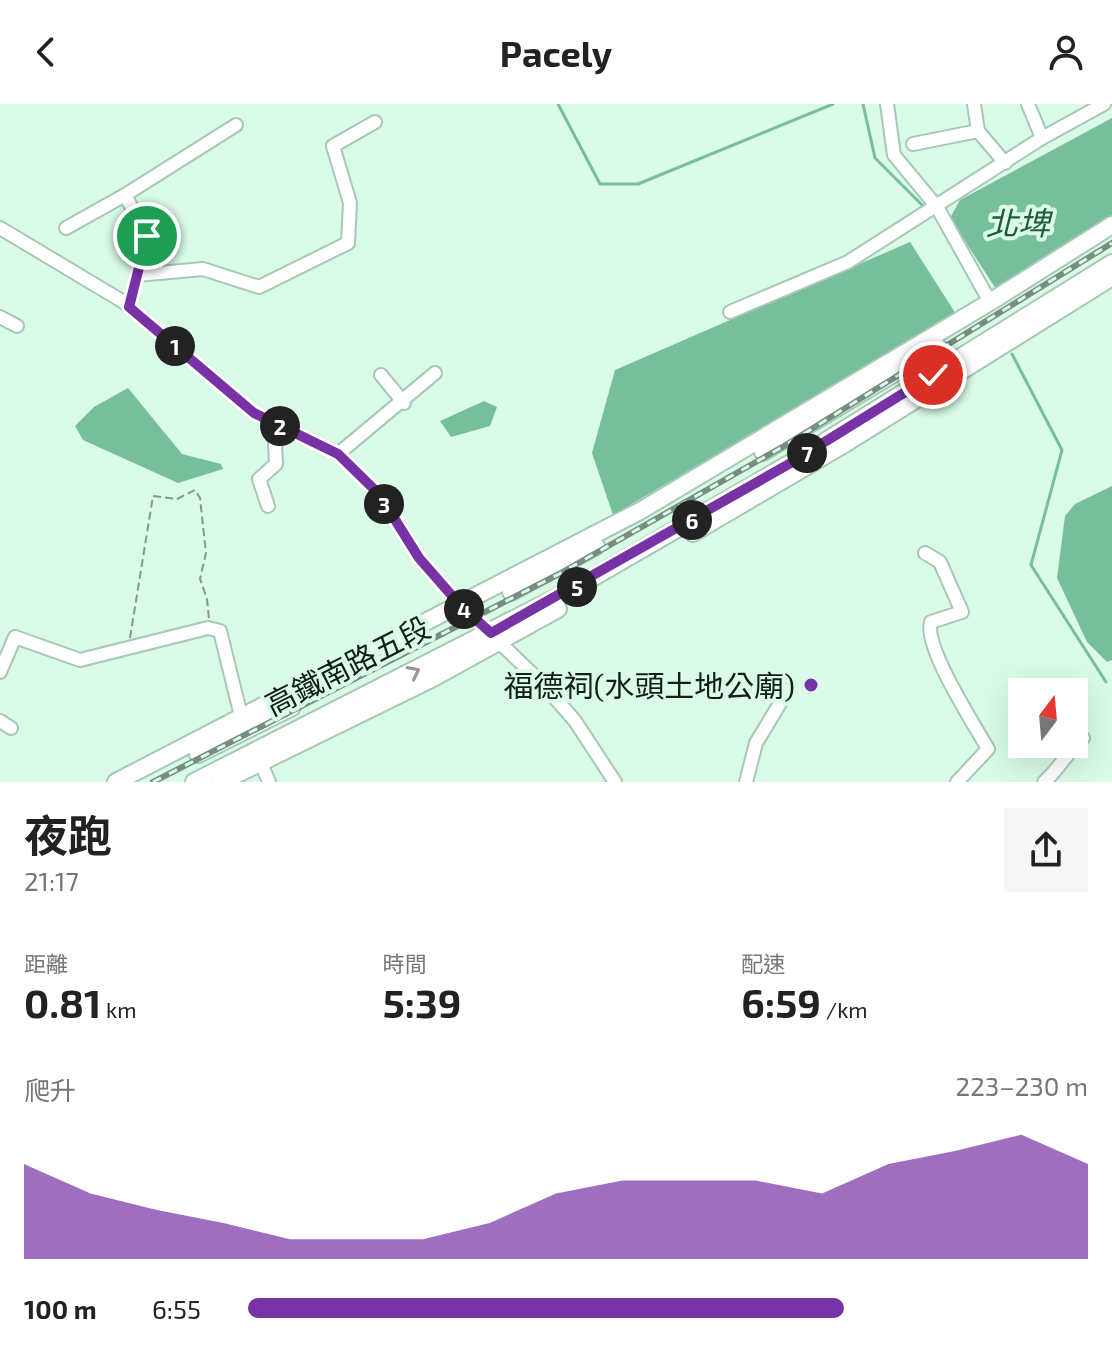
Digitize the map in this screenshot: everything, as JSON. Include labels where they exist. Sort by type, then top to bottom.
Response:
[{"type":"main road","name":"高鐵南路五段","points":[[116,782],[135,779],[326,688],[640,511],[910,351],[1112,225]]},
{"type":"main road","name":"高鐵南路五段","points":[[135,779],[276,702],[571,561],[873,387],[1112,237]]},
{"type":"main road","name":"高鐵南路五段","points":[[194,782],[495,638],[789,464],[1112,263]]},
{"type":"main road","name":"高鐵南路五段","points":[[221,782],[495,638],[846,443],[1112,277]]},
{"type":"main road","points":[[873,387],[910,351]]},
{"type":"main road","points":[[789,464],[846,443]]},
{"type":"main road","points":[[276,702],[326,688]]},
{"type":"street","points":[[887,104],[894,155],[990,302]]},
{"type":"street","points":[[974,104],[978,131],[1005,163]]},
{"type":"street","points":[[1028,104],[1042,138]]},
{"type":"street","points":[[730,312],[848,262],[1042,138],[1104,104]]},
{"type":"street","points":[[137,275],[203,269],[259,287],[348,243],[350,203],[333,146],[375,122]]},
{"type":"street","points":[[66,228],[236,125]]},
{"type":"street","points":[[913,144],[978,131]]},
{"type":"street","points":[[125,195],[147,236],[129,307]]},
{"type":"street","points":[[2,233],[129,307],[254,413],[338,454],[379,494],[419,558],[464,610],[575,721],[615,782]]},
{"type":"street","points":[[0,317],[17,326]]},
{"type":"street","points":[[338,454],[404,403],[435,373]]},
{"type":"street","points":[[381,375],[404,403]]},
{"type":"street","points":[[268,506],[259,479],[276,464],[274,423]]},
{"type":"street","points":[[925,553],[929,559],[940,562],[962,612],[931,622],[928,631],[936,653],[988,749],[957,782]]},
{"type":"street","points":[[0,672],[15,637],[80,660],[208,628],[220,631],[242,720]]},
{"type":"street","points":[[746,782],[756,743],[788,690]]},
{"type":"street","points":[[1044,782],[1061,766],[1064,758]]},
{"type":"street","points":[[261,763],[269,782]]},
{"type":"path","points":[[129,648],[153,496],[177,499],[195,490],[200,498],[206,553],[200,579],[207,599],[208,628]]},
{"type":"water","name":"北埤","points":[[1112,118],[1112,219],[996,289],[950,218],[960,200]]},
{"type":"water","points":[[910,242],[956,314],[613,515],[592,453],[615,370]]},
{"type":"water","points":[[128,388],[182,454],[221,464],[223,469],[178,483],[83,440],[75,426],[94,407]]},
{"type":"water","points":[[484,401],[497,407],[490,426],[451,437],[440,421]]},
{"type":"water","points":[[1112,486],[1112,660],[1107,662],[1087,642],[1057,578],[1065,516],[1075,504]]},
{"type":"waterway","points":[[558,104],[600,184],[638,184],[833,104]]},
{"type":"waterway","points":[[863,104],[875,158],[926,209]]},
{"type":"waterway","points":[[1012,354],[1062,450],[1031,565],[1106,682]]},
{"type":"railway","points":[[153,782],[559,574],[784,446],[1112,243]]},
{"type":"place","name":"福德祠(水頭土地公廟)","points":[[811,685]]},
{"type":"route","points":[[147,236],[129,307],[254,413],[338,454],[379,494],[419,558],[461,606],[491,633],[789,464],[933,375]]}]
